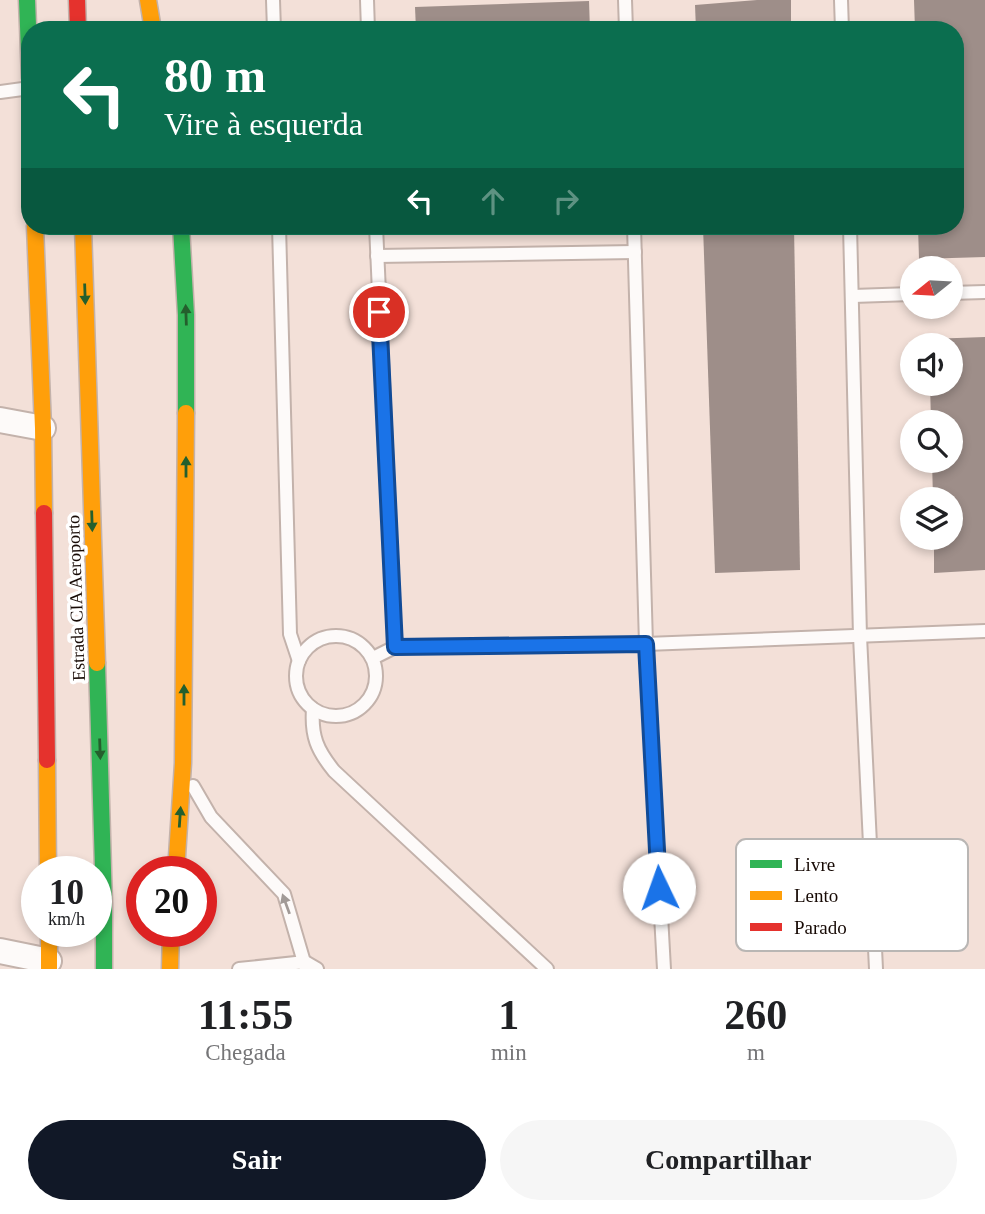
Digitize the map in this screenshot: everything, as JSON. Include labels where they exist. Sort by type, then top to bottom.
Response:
[{"type":"main road","points":[[27,0],[28,21]]},
{"type":"main road","points":[[77,0],[78,21]]},
{"type":"main road","points":[[148,0],[152,21]]},
{"type":"main road","points":[[35,235],[43,428],[48,856]]},
{"type":"main road","name":"Estrada CIA Aeroporto","points":[[83,235],[104,877],[104,969]]},
{"type":"main road","points":[[177,856],[183,763],[186,328],[181,235]]},
{"type":"main road","points":[[49,947],[49,965]]},
{"type":"main road","points":[[170,969],[171,947]]},
{"type":"street","points":[[0,420],[43,428]]},
{"type":"street","points":[[0,951],[49,965]]},
{"type":"lane","points":[[273,0],[274,21]]},
{"type":"lane","points":[[367,0],[368,21]]},
{"type":"lane","points":[[625,0],[626,21]]},
{"type":"lane","points":[[841,0],[842,21]]},
{"type":"lane","points":[[0,92],[21,89]]},
{"type":"lane","points":[[279,235],[290,634],[299,661]]},
{"type":"lane","points":[[376,235],[395,647]]},
{"type":"lane","points":[[634,235],[646,644],[664,969]]},
{"type":"lane","points":[[850,235],[860,636],[870,839]]},
{"type":"lane","points":[[377,256],[635,252]]},
{"type":"lane","points":[[963,293],[985,292]]},
{"type":"lane","points":[[853,296],[900,294]]},
{"type":"lane","points":[[373,658],[395,647],[646,644],[985,631]]},
{"type":"lane","points":[[328,636],[354,639],[365,647],[373,658],[377,671],[376,684],[371,697],[362,707],[338,716],[325,715],[313,709],[303,699],[296,674],[306,649],[316,641],[328,636]]},
{"type":"lane","points":[[313,709],[314,737],[321,755],[334,771],[547,969]]},
{"type":"lane","points":[[183,763],[211,817],[284,894],[305,965]]},
{"type":"lane","points":[[177,947],[185,960]]},
{"type":"lane","points":[[875,951],[876,969]]},
{"type":"lane","points":[[239,969],[305,965],[317,969]]},
{"type":"building","points":[[791,0],[791,21],[696,21],[695,5]]},
{"type":"building","points":[[914,0],[985,0],[985,257],[919,256],[918,235],[964,235],[964,21],[915,21]]},
{"type":"building","points":[[589,1],[590,21],[416,21],[415,7]]},
{"type":"building","points":[[703,235],[794,235],[800,570],[715,573]]},
{"type":"building","points":[[985,337],[985,570],[934,573],[934,550],[963,550],[963,487],[933,487],[932,473],[963,473],[963,410],[931,410],[930,396],[963,396],[963,338]]},
{"type":"traffic: fast","points":[[27,0],[28,21]]},
{"type":"traffic: fast","points":[[182,235],[186,315],[186,413]]},
{"type":"traffic: fast","points":[[97,663],[104,969]]},
{"type":"traffic: slow","points":[[148,0],[152,21]]},
{"type":"traffic: slow","points":[[35,235],[44,513]]},
{"type":"traffic: slow","points":[[83,235],[97,663]]},
{"type":"traffic: slow","points":[[177,856],[183,763],[186,413]]},
{"type":"traffic: slow","points":[[47,760],[48,856]]},
{"type":"traffic: slow","points":[[49,947],[49,969]]},
{"type":"traffic: slow","points":[[170,969],[171,947]]},
{"type":"traffic: jam","points":[[77,0],[78,21]]},
{"type":"traffic: jam","points":[[44,513],[47,760]]},
{"type":"route","points":[[379,312],[395,647],[646,644],[659,888]]}]
